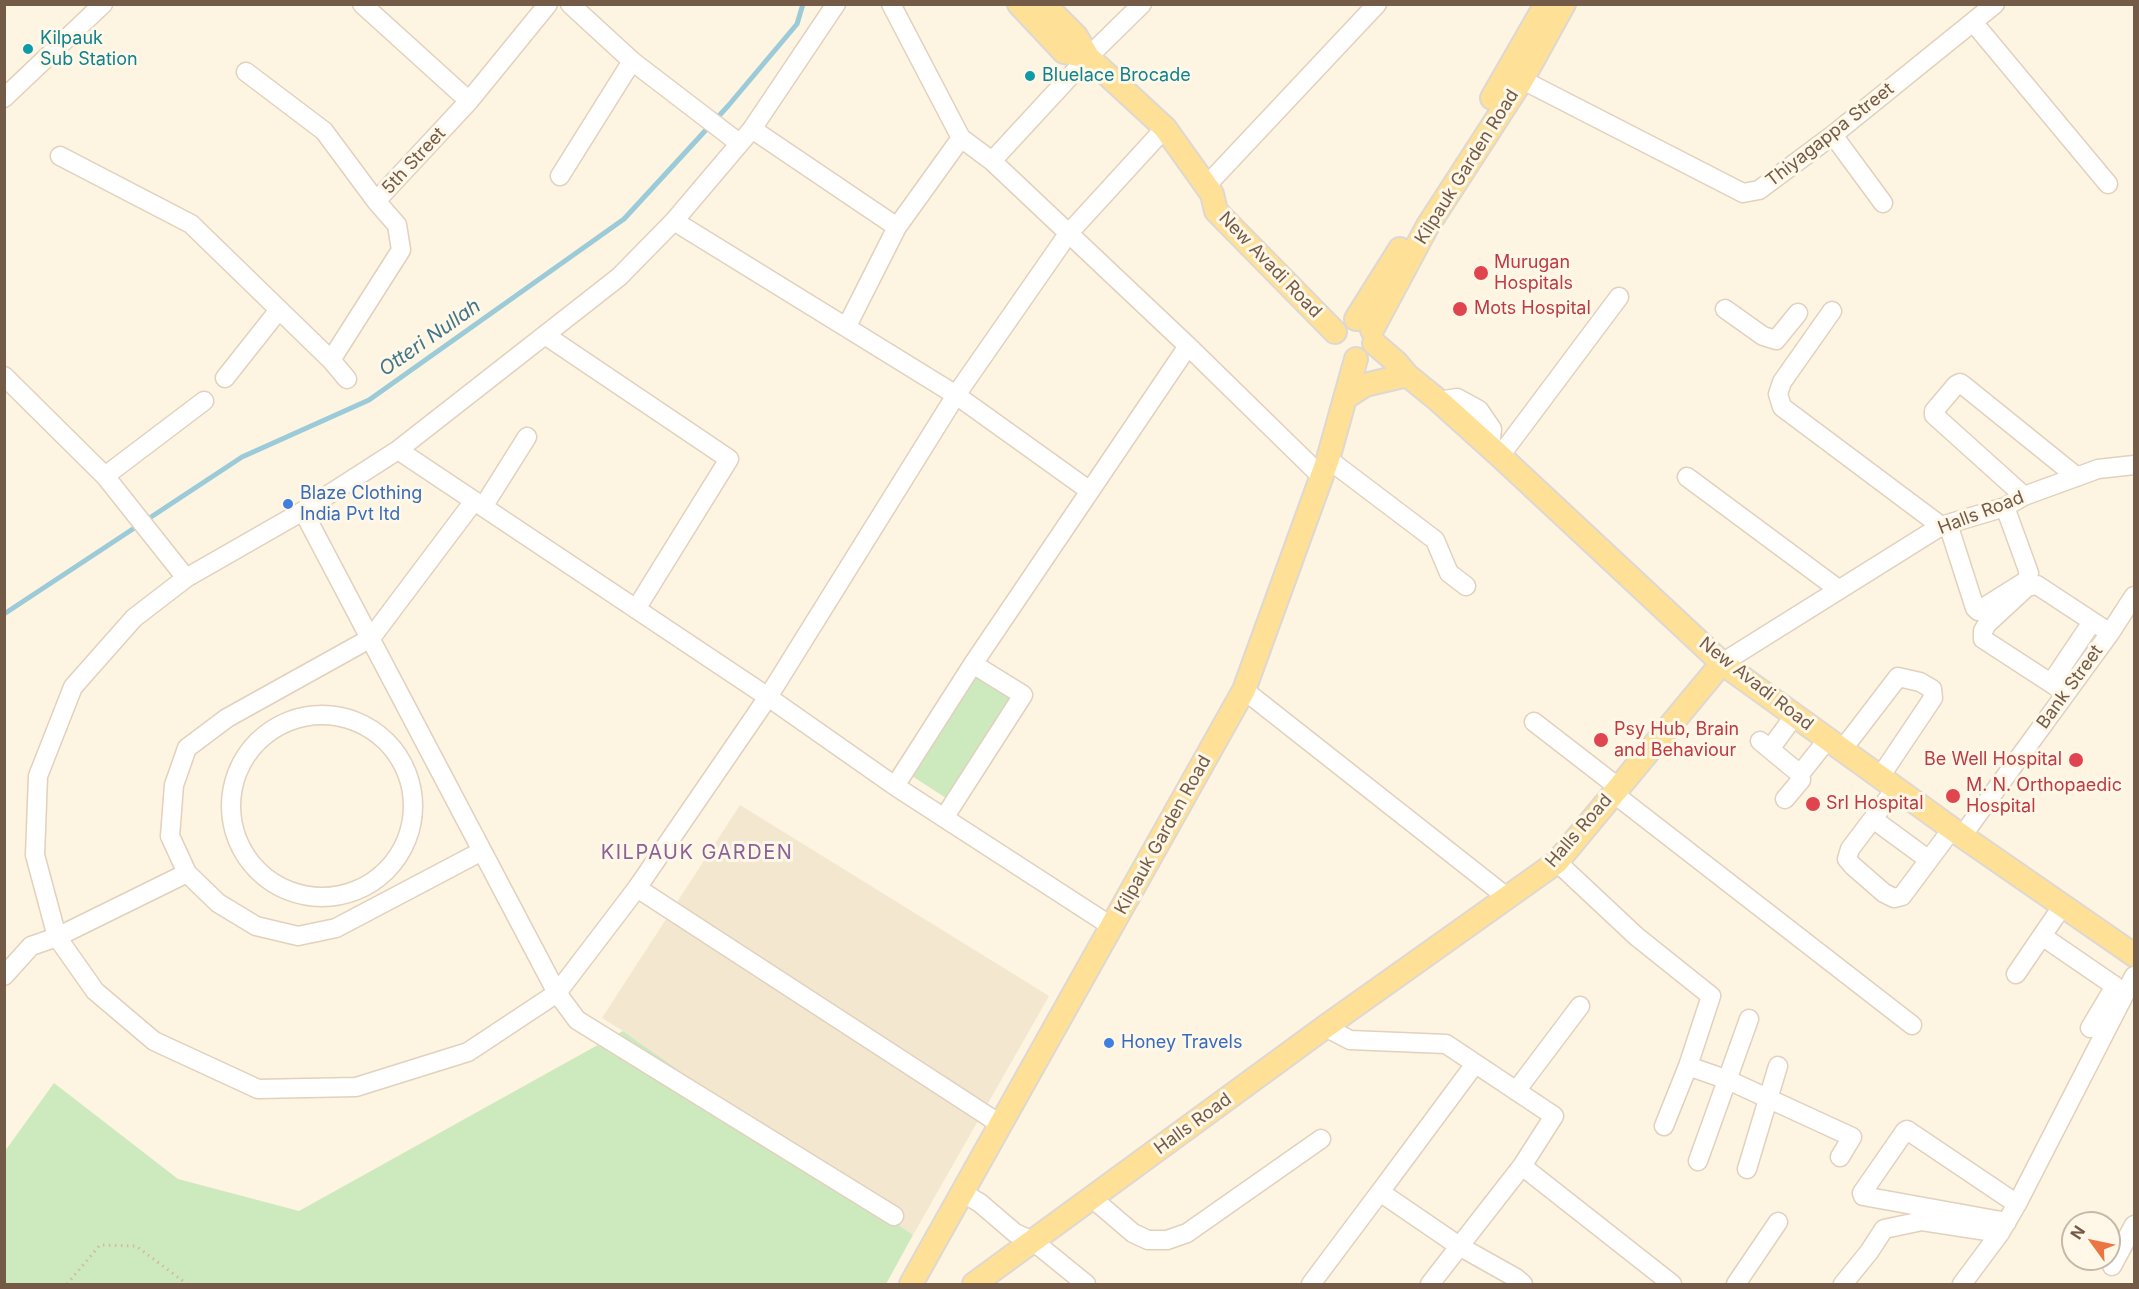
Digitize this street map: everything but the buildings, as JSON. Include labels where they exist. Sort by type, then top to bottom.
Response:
[{"type":"main road","name":"New Avadi Road","points":[[1019,4],[1064,52],[1088,57]]},
{"type":"main road","name":"New Avadi Road","points":[[1044,4],[1076,36],[1088,57],[1165,128],[1209,190],[1216,211],[1357,338],[1396,362],[1407,375],[1440,401],[1722,663],[1957,833],[2134,955]]},
{"type":"main road","name":"Kilpauk Garden Road","points":[[1515,76],[1546,4]]},
{"type":"main road","name":"Kilpauk Garden Road","points":[[911,1284],[1244,690],[1325,468],[1345,398],[1357,338],[1427,227],[1515,76],[1564,4]]},
{"type":"main road","points":[[1345,398],[1365,385],[1407,375]]},
{"type":"main road","name":"Halls Road","points":[[1033,1241],[1325,1027],[1557,862],[1722,663]]},
{"type":"main road","points":[[974,1284],[1033,1241]]},
{"type":"street","points":[[4,98],[103,4]]},
{"type":"street","points":[[363,4],[469,101]]},
{"type":"street","name":"5th Street","points":[[331,360],[400,249],[398,225],[376,201],[469,101],[548,4]]},
{"type":"street","points":[[570,4],[632,61],[733,138]]},
{"type":"street","points":[[836,4],[752,129],[733,138],[674,221],[619,277],[398,450],[303,510],[186,578],[134,618],[73,687],[38,776],[35,855],[57,937],[95,991],[154,1041],[258,1089],[356,1087],[468,1052],[557,993],[637,888],[768,697],[956,395],[1068,234],[1165,128]]},
{"type":"street","points":[[891,4],[961,138],[992,161],[1188,346],[1325,468],[1435,540],[1449,573],[1466,586]]},
{"type":"street","points":[[992,161],[1088,57],[1143,4]]},
{"type":"street","points":[[1209,190],[1377,4]]},
{"type":"street","name":"Thiyagappa Street","points":[[1515,76],[1743,193],[1759,190],[1833,135],[1995,4]]},
{"type":"street","points":[[1973,22],[2108,184]]},
{"type":"street","points":[[560,176],[632,61]]},
{"type":"street","points":[[246,72],[324,131],[376,201]]},
{"type":"street","points":[[752,129],[897,227]]},
{"type":"street","points":[[1833,135],[1883,203]]},
{"type":"street","points":[[847,326],[897,227],[961,138]]},
{"type":"street","points":[[60,156],[191,224],[331,360],[347,379]]},
{"type":"street","points":[[674,221],[956,395],[1090,491]]},
{"type":"street","points":[[1495,452],[1619,297]]},
{"type":"street","points":[[1725,309],[1763,336],[1776,340],[1800,357]]},
{"type":"street","points":[[225,378],[278,311]]},
{"type":"street","points":[[1832,311],[1782,382],[1778,394],[1782,407],[1944,525],[1978,611],[2026,581],[2029,573],[2005,507]]},
{"type":"street","points":[[1776,340],[1798,313]]},
{"type":"street","points":[[545,335],[729,459],[636,609]]},
{"type":"street","points":[[895,786],[973,664],[1188,346]]},
{"type":"street","points":[[4,376],[105,476],[186,578]]},
{"type":"street","points":[[2024,496],[1934,415],[1934,411],[1956,385],[1960,383],[1963,385],[2077,477]]},
{"type":"street","points":[[105,476],[204,400]]},
{"type":"street","points":[[482,851],[336,928],[298,936],[256,926],[218,903],[186,873],[170,836],[174,785],[188,748],[227,718],[371,638],[479,504],[527,437]]},
{"type":"street","points":[[398,450],[768,697],[895,786],[1112,926]]},
{"type":"street","name":"Halls Road","points":[[1722,663],[1944,525],[2005,507],[2024,496],[2097,469],[2134,465]]},
{"type":"street","points":[[1687,477],[1838,589]]},
{"type":"street","points":[[303,510],[557,993],[577,1020],[894,1216]]},
{"type":"street","points":[[2092,622],[2073,651],[2058,688],[1983,639],[1983,632],[1987,624],[2027,587],[2037,585],[2110,633]]},
{"type":"street","name":"Bank Street","points":[[1873,819],[1850,849],[1847,859],[1852,867],[1884,893],[1894,898],[1902,896],[1929,860],[1957,833],[2058,688],[2088,662],[2134,596]]},
{"type":"street","points":[[2073,651],[2088,662]]},
{"type":"street","points":[[944,818],[1023,695],[973,664]]},
{"type":"street","points":[[1800,774],[1835,744],[1898,677],[1920,682],[1932,689],[1933,698],[1888,783],[1873,819],[1929,860]]},
{"type":"street","points":[[1244,690],[1508,898]]},
{"type":"street","points":[[331,714],[359,721],[383,737],[402,759],[412,789],[413,819],[403,849],[383,873],[357,890],[327,897],[296,894],[269,880],[247,858],[234,830],[231,799],[238,770],[243,762],[254,746],[276,727],[303,716],[331,714]]},
{"type":"street","points":[[1785,799],[1801,780],[1800,774],[1765,745],[1795,715]]},
{"type":"street","points":[[1534,722],[1615,790],[1912,1025]]},
{"type":"street","points":[[402,759],[428,747]]},
{"type":"street","points":[[1557,862],[1636,936],[1711,996],[1688,1066],[1664,1126]]},
{"type":"street","points":[[4,976],[31,946],[57,937],[186,873]]},
{"type":"street","points":[[637,888],[1000,1124]]},
{"type":"street","points":[[2016,974],[2063,905]]},
{"type":"street","points":[[2042,936],[2121,990]]},
{"type":"street","points":[[1962,1284],[1999,1225],[2017,1204],[2096,1028],[2121,990],[2134,976]]},
{"type":"street","points":[[1516,1091],[1580,1006]]},
{"type":"street","points":[[1698,1161],[1749,1019]]},
{"type":"street","points":[[1325,1027],[1350,1040],[1446,1044],[1554,1116],[1522,1166],[1430,1284]]},
{"type":"street","points":[[1311,1284],[1475,1064]]},
{"type":"street","points":[[1688,1066],[1728,1080],[1852,1137],[1840,1158]]},
{"type":"street","points":[[1747,1170],[1778,1066]]},
{"type":"street","points":[[1999,1225],[1863,1196],[1862,1193],[1907,1130],[2017,1204]]},
{"type":"street","points":[[1092,1198],[1133,1233],[1148,1240],[1167,1240],[1187,1233],[1321,1139]]},
{"type":"street","points":[[1522,1166],[1672,1284]]},
{"type":"street","points":[[1380,1192],[1517,1282]]},
{"type":"street","points":[[1999,1225],[2001,1192]]},
{"type":"street","points":[[963,1193],[980,1203],[1015,1233],[1033,1241],[1086,1284]]},
{"type":"street","points":[[1843,1284],[1884,1229],[1922,1221],[1999,1225]]},
{"type":"street","points":[[1736,1284],[1778,1222]]},
{"type":"street","points":[[2121,1249],[2134,1225]]},
{"type":"path","points":[[67,1284],[100,1245],[136,1246],[188,1284]]},
{"type":"shaded area","points":[[740,805],[1049,996],[913,1235],[602,1018]]},
{"type":"green space","points":[[977,676],[1011,698],[946,798],[912,776]]},
{"type":"green space","points":[[623,1031],[913,1235],[886,1284],[5,1284],[5,1151],[54,1083],[178,1179],[299,1211]]},
{"type":"waterway","name":"Otteri Nullah","points":[[4,614],[242,457],[369,400],[624,219],[728,106],[797,24],[803,4]]},
{"type":"place","name":"Kilpauk Sub Station","points":[[28,49]]},
{"type":"place","name":"Bluelace Brocade","points":[[1030,76]]},
{"type":"place","name":"Murugan Hospitals","points":[[1481,273]]},
{"type":"place","name":"Mots Hospital","points":[[1460,309]]},
{"type":"place","name":"Blaze Clothing India Pvt ltd","points":[[288,504]]},
{"type":"place","name":"Psy Hub, Brain and Behaviour","points":[[1601,740]]},
{"type":"place","name":"Be Well Hospital","points":[[2076,760]]},
{"type":"place","name":"M. N. Orthopaedic Hospital","points":[[1953,796]]},
{"type":"place","name":"Srl Hospital","points":[[1813,804]]},
{"type":"place","name":"Honey Travels","points":[[1109,1043]]},
{"type":"district","name":"KILPAUK GARDEN","points":[[697,853]]}]
